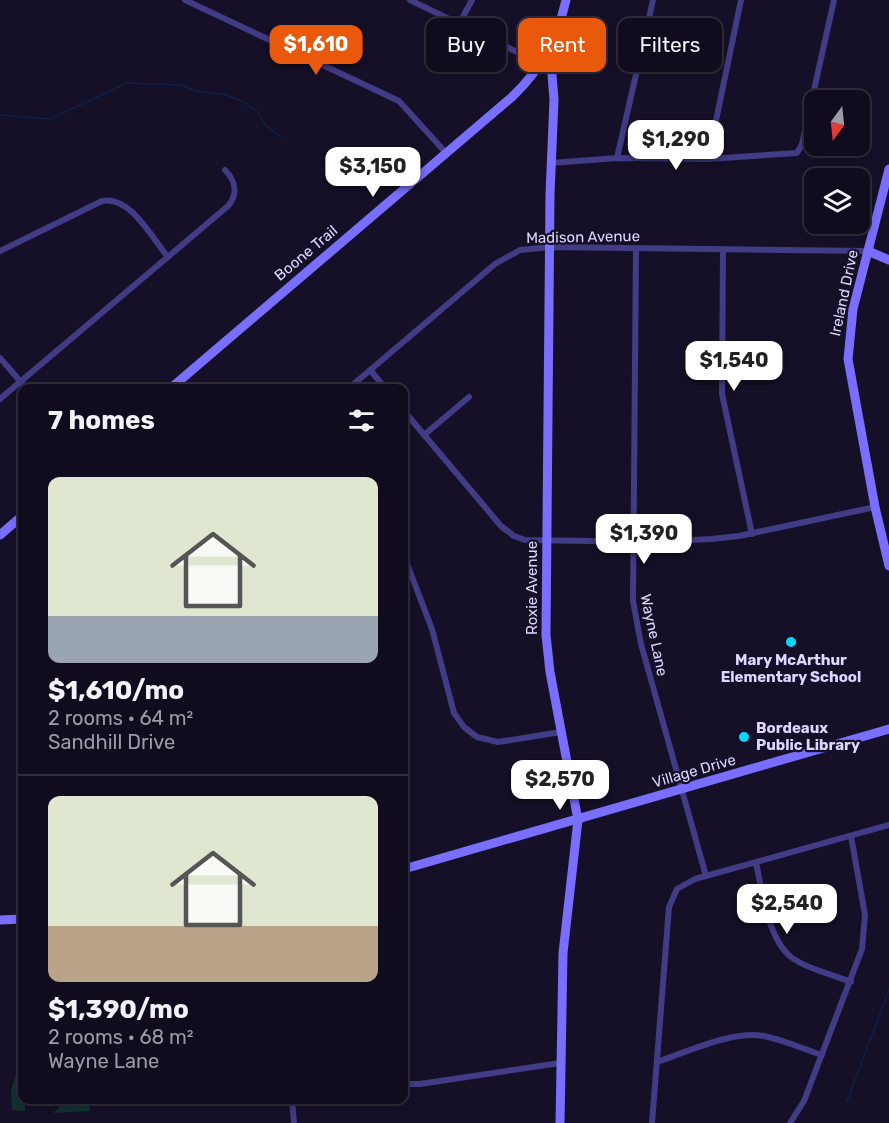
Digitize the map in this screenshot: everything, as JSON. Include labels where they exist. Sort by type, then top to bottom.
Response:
[{"type":"street","points":[[185,0],[399,101],[447,154]]},
{"type":"street","points":[[410,0],[447,18]]},
{"type":"street","points":[[462,18],[472,0]]},
{"type":"street","name":"Boone Trail","points":[[560,18],[566,0]]},
{"type":"street","points":[[617,158],[653,0]]},
{"type":"street","points":[[708,159],[741,0]]},
{"type":"street","points":[[551,163],[617,158],[708,159],[797,153],[802,144],[834,0]]},
{"type":"street","name":"Boone Trail","points":[[176,384],[447,154],[513,96],[534,72]]},
{"type":"street","name":"Roxie Avenue","points":[[553,72],[547,541],[548,650],[578,820],[563,953],[560,1123]]},
{"type":"street","name":"Ireland Drive","points":[[889,169],[853,309],[848,359],[874,507],[889,566]]},
{"type":"street","points":[[0,399],[231,203],[235,188],[225,170]]},
{"type":"street","points":[[0,251],[102,201],[113,200],[126,207],[168,257]]},
{"type":"street","name":"Madison Avenue","points":[[353,384],[499,260],[520,250],[551,247],[868,251]]},
{"type":"street","name":"Wayne Lane","points":[[636,248],[632,580],[636,623],[706,876]]},
{"type":"street","points":[[723,250],[722,394],[752,534]]},
{"type":"street","points":[[868,251],[889,260]]},
{"type":"street","points":[[0,358],[20,382]]},
{"type":"street","points":[[370,370],[382,384]]},
{"type":"street","points":[[424,435],[469,397]]},
{"type":"street","points":[[408,416],[510,534],[525,540],[633,542],[711,539],[752,534],[874,507]]},
{"type":"street","points":[[0,535],[18,519]]},
{"type":"street","points":[[408,566],[429,621],[454,713],[464,727],[477,737],[498,742],[561,732]]},
{"type":"street","name":"Village Drive","points":[[408,868],[889,729]]},
{"type":"street","points":[[652,1123],[670,901],[683,884],[889,825]]},
{"type":"street","points":[[790,1123],[804,1101],[862,949],[864,924],[860,880],[851,836]]},
{"type":"street","points":[[756,862],[773,933],[780,946],[799,962],[850,982]]},
{"type":"street","points":[[0,920],[18,919]]},
{"type":"street","points":[[657,1062],[735,1037],[753,1035],[776,1039],[822,1055]]},
{"type":"street","points":[[408,1084],[560,1063]]},
{"type":"street","points":[[292,1104],[294,1123]]},
{"type":"green space","points":[[18,1072],[18,1104],[42,1104],[25,1105],[25,1111],[12,1110],[11,1091]]},
{"type":"green space","points":[[61,1104],[90,1104],[90,1111],[53,1113]]},
{"type":"waterway","points":[[0,115],[50,119],[127,83],[181,85],[196,91],[223,94],[244,102],[259,113],[266,126],[282,137]]},
{"type":"waterway","points":[[847,1101],[889,990]]},
{"type":"place","name":"Mary McArthur Elementary School","points":[[791,642]]},
{"type":"place","name":"Bordeaux Public Library","points":[[744,737]]}]
